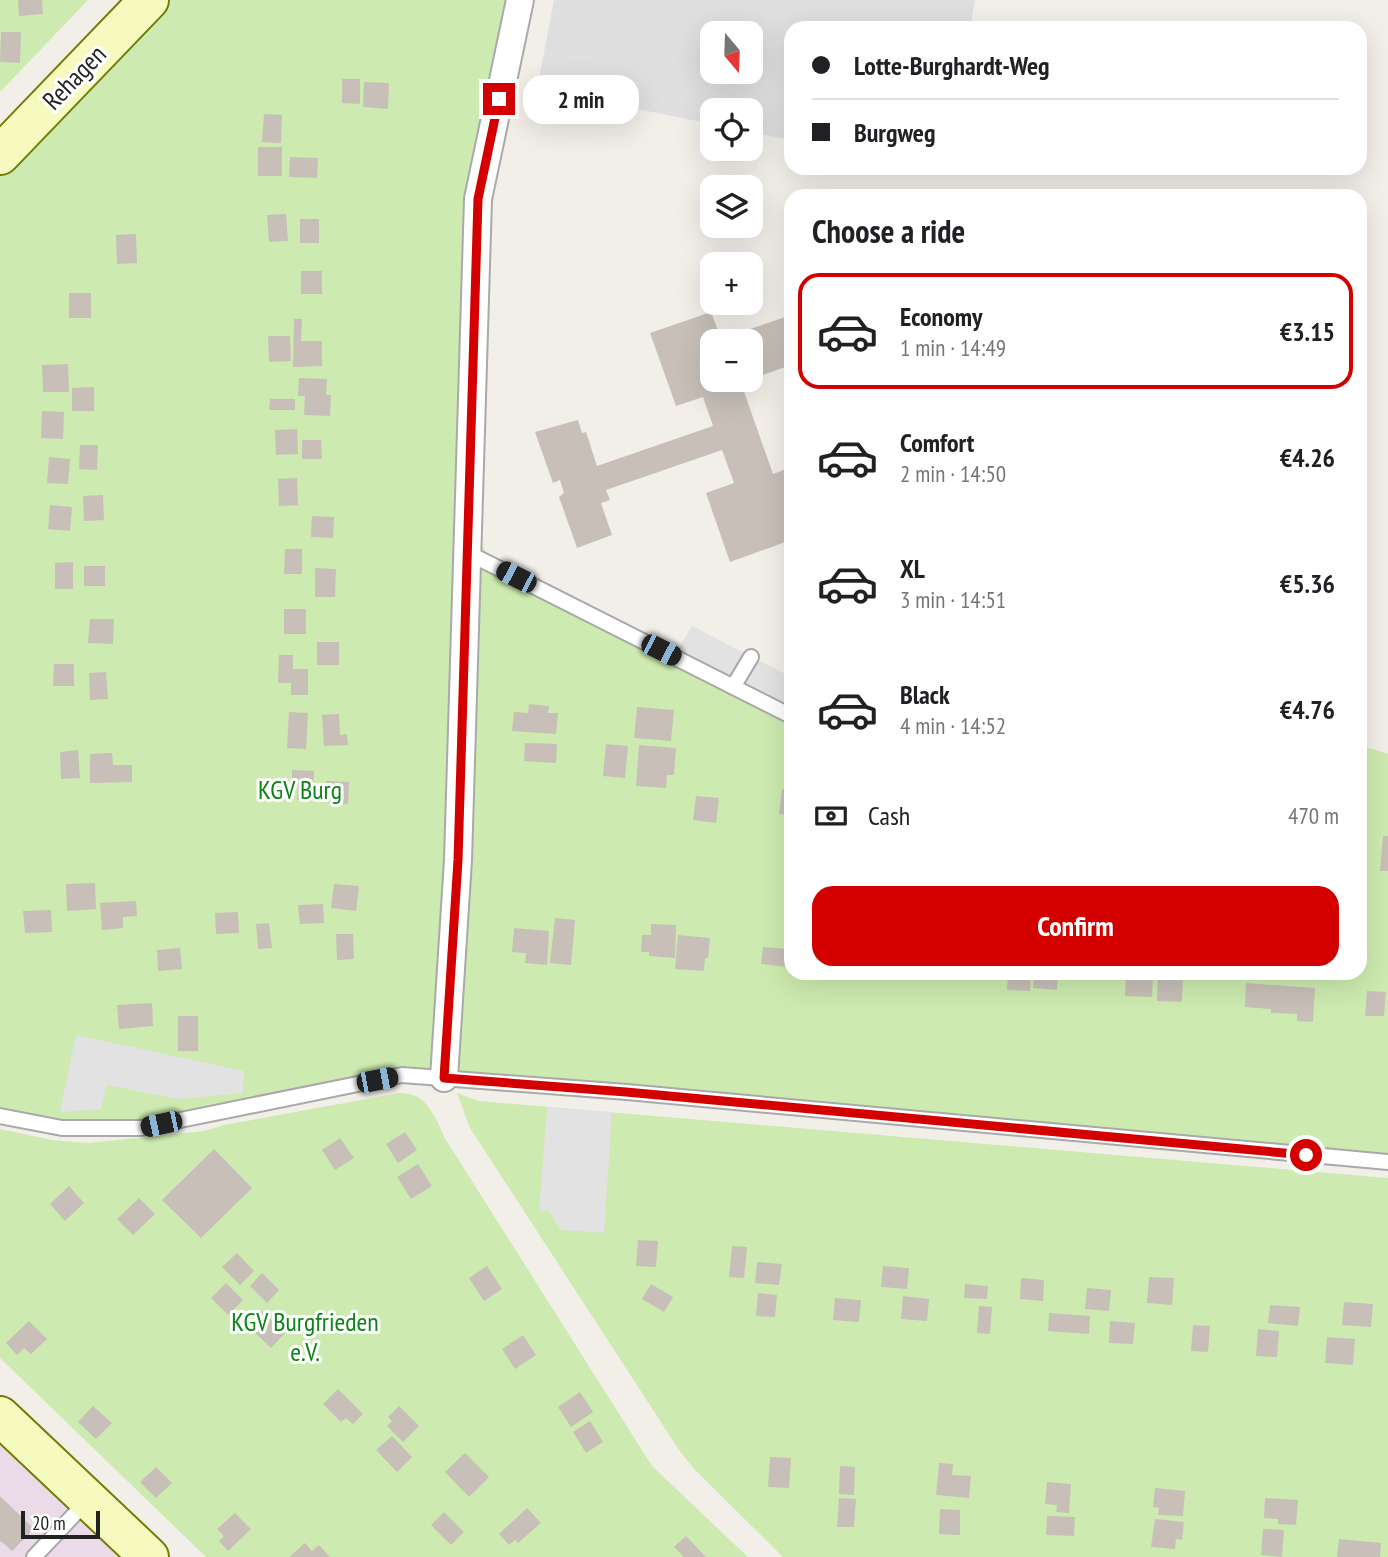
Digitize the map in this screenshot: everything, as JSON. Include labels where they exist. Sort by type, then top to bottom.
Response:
[{"type":"street","name":"Rehagen","points":[[0,155],[149,0]]},
{"type":"street","points":[[444,1078],[458,860],[478,199],[520,0]]},
{"type":"street","points":[[0,1416],[149,1557]]},
{"type":"lane","points":[[468,553],[784,712]]},
{"type":"lane","points":[[733,687],[751,657]]},
{"type":"lane","points":[[0,1116],[62,1128],[141,1128],[402,1075],[654,1095],[1388,1162]]},
{"type":"lane","points":[[34,1557],[89,1499]]},
{"type":"shaded area","points":[[554,0],[975,0],[971,21],[784,21],[784,139],[763,134],[763,98],[700,98],[700,122],[537,89]]},
{"type":"shaded area","points":[[692,626],[784,673],[784,707],[677,651]]},
{"type":"shaded area","points":[[76,1035],[244,1071],[243,1093],[178,1099],[107,1085],[101,1109],[60,1112]]},
{"type":"shaded area","points":[[547,1107],[612,1112],[604,1233],[561,1230],[549,1211],[539,1211]]},
{"type":"shaded area","points":[[0,1445],[118,1557],[0,1557]]},
{"type":"green space","points":[[0,0],[88,0],[0,92]]},
{"type":"green space","name":"KGV Burg","points":[[149,0],[520,0],[491,195],[482,545],[486,553],[784,706],[784,980],[1367,980],[1367,747],[1388,754],[1388,1156],[402,1075],[141,1128],[0,1116],[0,155]]},
{"type":"green space","name":"KGV Burgfrieden e.V.","points":[[399,1093],[417,1097],[434,1115],[446,1140],[652,1466],[748,1557],[206,1557],[0,1358],[0,1129],[52,1140],[88,1143],[204,1131]]},
{"type":"green space","points":[[457,1093],[479,1101],[1388,1178],[1388,1557],[783,1557],[694,1469],[679,1450],[470,1128]]},
{"type":"building","points":[[18,0],[42,0],[43,14],[19,16]]},
{"type":"building","points":[[1,32],[21,32],[20,63],[0,62]]},
{"type":"building","points":[[342,79],[360,79],[360,104],[342,103]]},
{"type":"building","points":[[364,82],[389,83],[388,109],[363,107]]},
{"type":"building","points":[[264,114],[282,115],[281,143],[262,142]]},
{"type":"building","points":[[258,147],[282,147],[282,176],[258,176]]},
{"type":"building","points":[[290,157],[318,158],[317,178],[289,177]]},
{"type":"building","points":[[286,214],[288,241],[269,242],[267,215]]},
{"type":"building","points":[[300,219],[319,219],[319,243],[300,243]]},
{"type":"building","points":[[136,234],[137,263],[117,264],[116,235]]},
{"type":"building","points":[[301,271],[322,271],[322,294],[301,294]]},
{"type":"building","points":[[69,293],[91,293],[91,318],[69,318]]},
{"type":"building","points":[[702,315],[712,315],[717,329],[700,329],[700,392],[744,392],[773,474],[784,470],[784,543],[730,562],[706,493],[734,483],[722,450],[606,490],[610,500],[601,503],[612,535],[577,548],[559,497],[564,493],[560,480],[553,483],[535,432],[578,420],[582,433],[586,432],[597,466],[713,426],[703,397],[676,406],[650,333]]},
{"type":"building","points":[[784,317],[784,367],[763,375],[763,329],[750,329]]},
{"type":"building","points":[[294,319],[302,319],[301,341],[322,341],[322,366],[293,367]]},
{"type":"building","points":[[268,336],[290,336],[291,361],[269,362]]},
{"type":"building","points":[[68,364],[69,392],[43,392],[42,365]]},
{"type":"building","points":[[299,378],[327,379],[326,395],[331,395],[330,416],[304,415],[305,396],[298,396]]},
{"type":"building","points":[[94,387],[94,411],[72,411],[72,388]]},
{"type":"building","points":[[270,399],[295,399],[295,410],[269,410]]},
{"type":"building","points":[[42,411],[64,412],[63,439],[41,438]]},
{"type":"building","points":[[297,429],[298,454],[276,455],[275,430]]},
{"type":"building","points":[[302,440],[321,440],[322,459],[302,459]]},
{"type":"building","points":[[80,445],[98,445],[97,470],[79,469]]},
{"type":"building","points":[[49,457],[70,459],[68,484],[47,483]]},
{"type":"building","points":[[297,478],[298,505],[279,506],[278,479]]},
{"type":"building","points":[[103,495],[104,520],[84,521],[83,496]]},
{"type":"building","points":[[50,505],[72,507],[70,531],[48,529]]},
{"type":"building","points":[[312,516],[334,517],[333,538],[311,537]]},
{"type":"building","points":[[285,549],[302,549],[302,574],[284,574]]},
{"type":"building","points":[[73,562],[73,589],[55,589],[55,563]]},
{"type":"building","points":[[84,566],[105,566],[105,586],[84,586]]},
{"type":"building","points":[[315,568],[336,569],[335,597],[315,597]]},
{"type":"building","points":[[284,609],[306,609],[306,634],[284,634]]},
{"type":"building","points":[[90,619],[114,619],[113,644],[88,643]]},
{"type":"building","points":[[317,642],[339,642],[339,665],[317,665]]},
{"type":"building","points":[[279,655],[293,655],[293,669],[308,669],[308,695],[291,695],[291,683],[278,683]]},
{"type":"building","points":[[54,664],[74,664],[74,686],[53,686]]},
{"type":"building","points":[[106,672],[108,699],[90,700],[89,673]]},
{"type":"building","points":[[529,704],[549,706],[548,713],[558,713],[556,734],[512,731],[514,712],[528,713]]},
{"type":"building","points":[[637,707],[674,710],[671,741],[634,738]]},
{"type":"building","points":[[289,712],[308,713],[306,749],[287,748]]},
{"type":"building","points":[[339,714],[340,735],[347,734],[348,745],[324,746],[322,715]]},
{"type":"building","points":[[525,743],[557,744],[556,763],[524,761]]},
{"type":"building","points":[[606,744],[628,746],[625,778],[603,776]]},
{"type":"building","points":[[639,745],[676,748],[674,775],[667,775],[666,788],[636,786]]},
{"type":"building","points":[[78,750],[80,778],[61,779],[60,752]]},
{"type":"building","points":[[112,753],[113,765],[132,765],[132,782],[90,783],[90,754]]},
{"type":"building","points":[[292,770],[314,771],[313,800],[297,800],[298,786],[292,786]]},
{"type":"building","points":[[326,781],[349,782],[348,804],[325,802]]},
{"type":"building","points":[[782,789],[784,789],[784,814],[779,814]]},
{"type":"building","points":[[696,796],[719,798],[716,823],[693,820]]},
{"type":"building","points":[[1383,836],[1388,836],[1388,871],[1380,871]]},
{"type":"building","points":[[95,883],[96,909],[67,911],[66,884]]},
{"type":"building","points":[[334,884],[359,886],[356,911],[331,908]]},
{"type":"building","points":[[136,901],[137,916],[123,917],[123,928],[102,930],[100,903]]},
{"type":"building","points":[[323,904],[324,923],[300,924],[298,905]]},
{"type":"building","points":[[51,910],[52,932],[25,933],[23,911]]},
{"type":"building","points":[[238,912],[239,933],[216,934],[215,913]]},
{"type":"building","points":[[555,918],[575,920],[571,965],[550,963]]},
{"type":"building","points":[[269,923],[272,948],[258,949],[256,924]]},
{"type":"building","points":[[651,924],[676,925],[675,958],[649,956],[649,952],[641,952],[642,935],[651,935]]},
{"type":"building","points":[[514,928],[549,931],[547,965],[525,963],[526,953],[512,952]]},
{"type":"building","points":[[336,934],[353,934],[354,959],[337,960]]},
{"type":"building","points":[[678,935],[710,938],[704,971],[675,969]]},
{"type":"building","points":[[763,947],[784,949],[784,967],[761,964]]},
{"type":"building","points":[[180,948],[182,969],[158,971],[157,950]]},
{"type":"building","points":[[1008,980],[1031,980],[1030,991],[1007,990]]},
{"type":"building","points":[[1034,980],[1058,980],[1057,990],[1033,988]]},
{"type":"building","points":[[1126,980],[1153,980],[1152,997],[1125,996]]},
{"type":"building","points":[[1158,980],[1183,980],[1182,1002],[1157,1001]]},
{"type":"building","points":[[1246,983],[1315,988],[1313,1022],[1297,1021],[1297,1014],[1271,1013],[1271,1009],[1245,1007]]},
{"type":"building","points":[[1367,991],[1386,992],[1384,1016],[1365,1016]]},
{"type":"building","points":[[152,1003],[153,1026],[119,1029],[117,1005]]},
{"type":"building","points":[[178,1016],[198,1016],[198,1051],[178,1051]]},
{"type":"building","points":[[405,1132],[417,1150],[398,1163],[386,1144]]},
{"type":"building","points":[[340,1138],[354,1158],[335,1170],[322,1150]]},
{"type":"building","points":[[214,1149],[252,1188],[201,1238],[162,1200]]},
{"type":"building","points":[[418,1164],[432,1186],[411,1199],[397,1177]]},
{"type":"building","points":[[69,1186],[84,1203],[65,1221],[50,1204]]},
{"type":"building","points":[[139,1198],[155,1214],[133,1235],[117,1219]]},
{"type":"building","points":[[638,1240],[658,1241],[656,1267],[636,1266]]},
{"type":"building","points":[[732,1246],[747,1247],[744,1278],[729,1277]]},
{"type":"building","points":[[237,1253],[254,1271],[240,1285],[222,1267]]},
{"type":"building","points":[[757,1262],[782,1264],[779,1285],[755,1283]]},
{"type":"building","points":[[487,1266],[502,1289],[484,1301],[469,1278]]},
{"type":"building","points":[[883,1266],[909,1268],[907,1289],[881,1287]]},
{"type":"building","points":[[262,1273],[279,1290],[267,1303],[250,1286]]},
{"type":"building","points":[[1149,1277],[1174,1278],[1172,1305],[1147,1303]]},
{"type":"building","points":[[1021,1278],[1044,1280],[1043,1301],[1020,1299]]},
{"type":"building","points":[[226,1283],[243,1300],[228,1315],[211,1298]]},
{"type":"building","points":[[651,1284],[673,1297],[664,1312],[642,1299]]},
{"type":"building","points":[[965,1284],[988,1286],[987,1299],[964,1298]]},
{"type":"building","points":[[1087,1288],[1111,1290],[1109,1311],[1085,1309]]},
{"type":"building","points":[[758,1293],[777,1295],[775,1317],[756,1316]]},
{"type":"building","points":[[903,1296],[929,1299],[927,1321],[901,1319]]},
{"type":"building","points":[[835,1298],[861,1300],[859,1322],[833,1320]]},
{"type":"building","points":[[1344,1302],[1373,1304],[1371,1327],[1342,1325]]},
{"type":"building","points":[[1270,1305],[1300,1307],[1298,1326],[1268,1323]]},
{"type":"building","points":[[979,1306],[992,1307],[990,1334],[977,1333]]},
{"type":"building","points":[[262,1311],[285,1333],[271,1348],[248,1326]]},
{"type":"building","points":[[1049,1313],[1090,1316],[1089,1334],[1048,1331]]},
{"type":"building","points":[[29,1321],[47,1339],[31,1354],[24,1348],[17,1355],[6,1343]]},
{"type":"building","points":[[1110,1321],[1135,1323],[1133,1344],[1109,1343]]},
{"type":"building","points":[[1193,1325],[1210,1326],[1208,1352],[1191,1351]]},
{"type":"building","points":[[1258,1329],[1279,1331],[1277,1357],[1256,1356]]},
{"type":"building","points":[[523,1335],[536,1355],[515,1369],[502,1349]]},
{"type":"building","points":[[1327,1337],[1355,1339],[1353,1365],[1325,1363]]},
{"type":"building","points":[[338,1389],[363,1414],[353,1424],[346,1418],[341,1422],[323,1404]]},
{"type":"building","points":[[580,1392],[593,1412],[571,1427],[558,1407]]},
{"type":"building","points":[[93,1406],[112,1423],[96,1439],[78,1422]]},
{"type":"building","points":[[399,1406],[419,1426],[403,1442],[387,1426],[392,1421],[388,1417]]},
{"type":"building","points":[[590,1421],[603,1442],[586,1453],[573,1432]]},
{"type":"building","points":[[392,1436],[412,1457],[397,1472],[376,1450]]},
{"type":"building","points":[[465,1453],[489,1477],[469,1497],[445,1472]]},
{"type":"building","points":[[770,1457],[791,1458],[789,1488],[768,1487]]},
{"type":"building","points":[[939,1463],[953,1464],[952,1475],[971,1476],[969,1498],[936,1495]]},
{"type":"building","points":[[840,1466],[855,1467],[854,1495],[839,1494]]},
{"type":"building","points":[[156,1467],[172,1483],[156,1498],[140,1482]]},
{"type":"building","points":[[1047,1482],[1071,1484],[1069,1513],[1056,1512],[1057,1505],[1045,1504]]},
{"type":"building","points":[[1155,1488],[1185,1491],[1183,1516],[1158,1515],[1159,1508],[1153,1507]]},
{"type":"building","points":[[0,1496],[34,1529],[12,1551],[1,1541],[0,1543]]},
{"type":"building","points":[[839,1498],[856,1499],[854,1527],[837,1527]]},
{"type":"building","points":[[1265,1498],[1298,1500],[1296,1525],[1278,1524],[1278,1519],[1264,1518]]},
{"type":"building","points":[[527,1508],[541,1523],[518,1543],[515,1540],[509,1545],[499,1534]]},
{"type":"building","points":[[940,1509],[960,1510],[960,1535],[939,1534]]},
{"type":"building","points":[[444,1512],[464,1532],[451,1545],[431,1525]]},
{"type":"building","points":[[235,1513],[251,1529],[228,1551],[219,1541],[224,1536],[217,1529]]},
{"type":"building","points":[[1047,1516],[1075,1517],[1074,1536],[1046,1535]]},
{"type":"building","points":[[1155,1519],[1184,1522],[1182,1540],[1176,1539],[1175,1549],[1151,1547]]},
{"type":"building","points":[[1263,1529],[1284,1530],[1282,1557],[1261,1555]]},
{"type":"building","points":[[686,1536],[706,1557],[684,1557],[674,1547]]},
{"type":"building","points":[[1339,1539],[1381,1543],[1380,1557],[1337,1557]]},
{"type":"building","points":[[305,1543],[312,1551],[319,1545],[330,1557],[289,1557]]},
{"type":"route","points":[[499,99],[478,199],[458,860],[444,1078],[626,1092],[1306,1155]]}]
